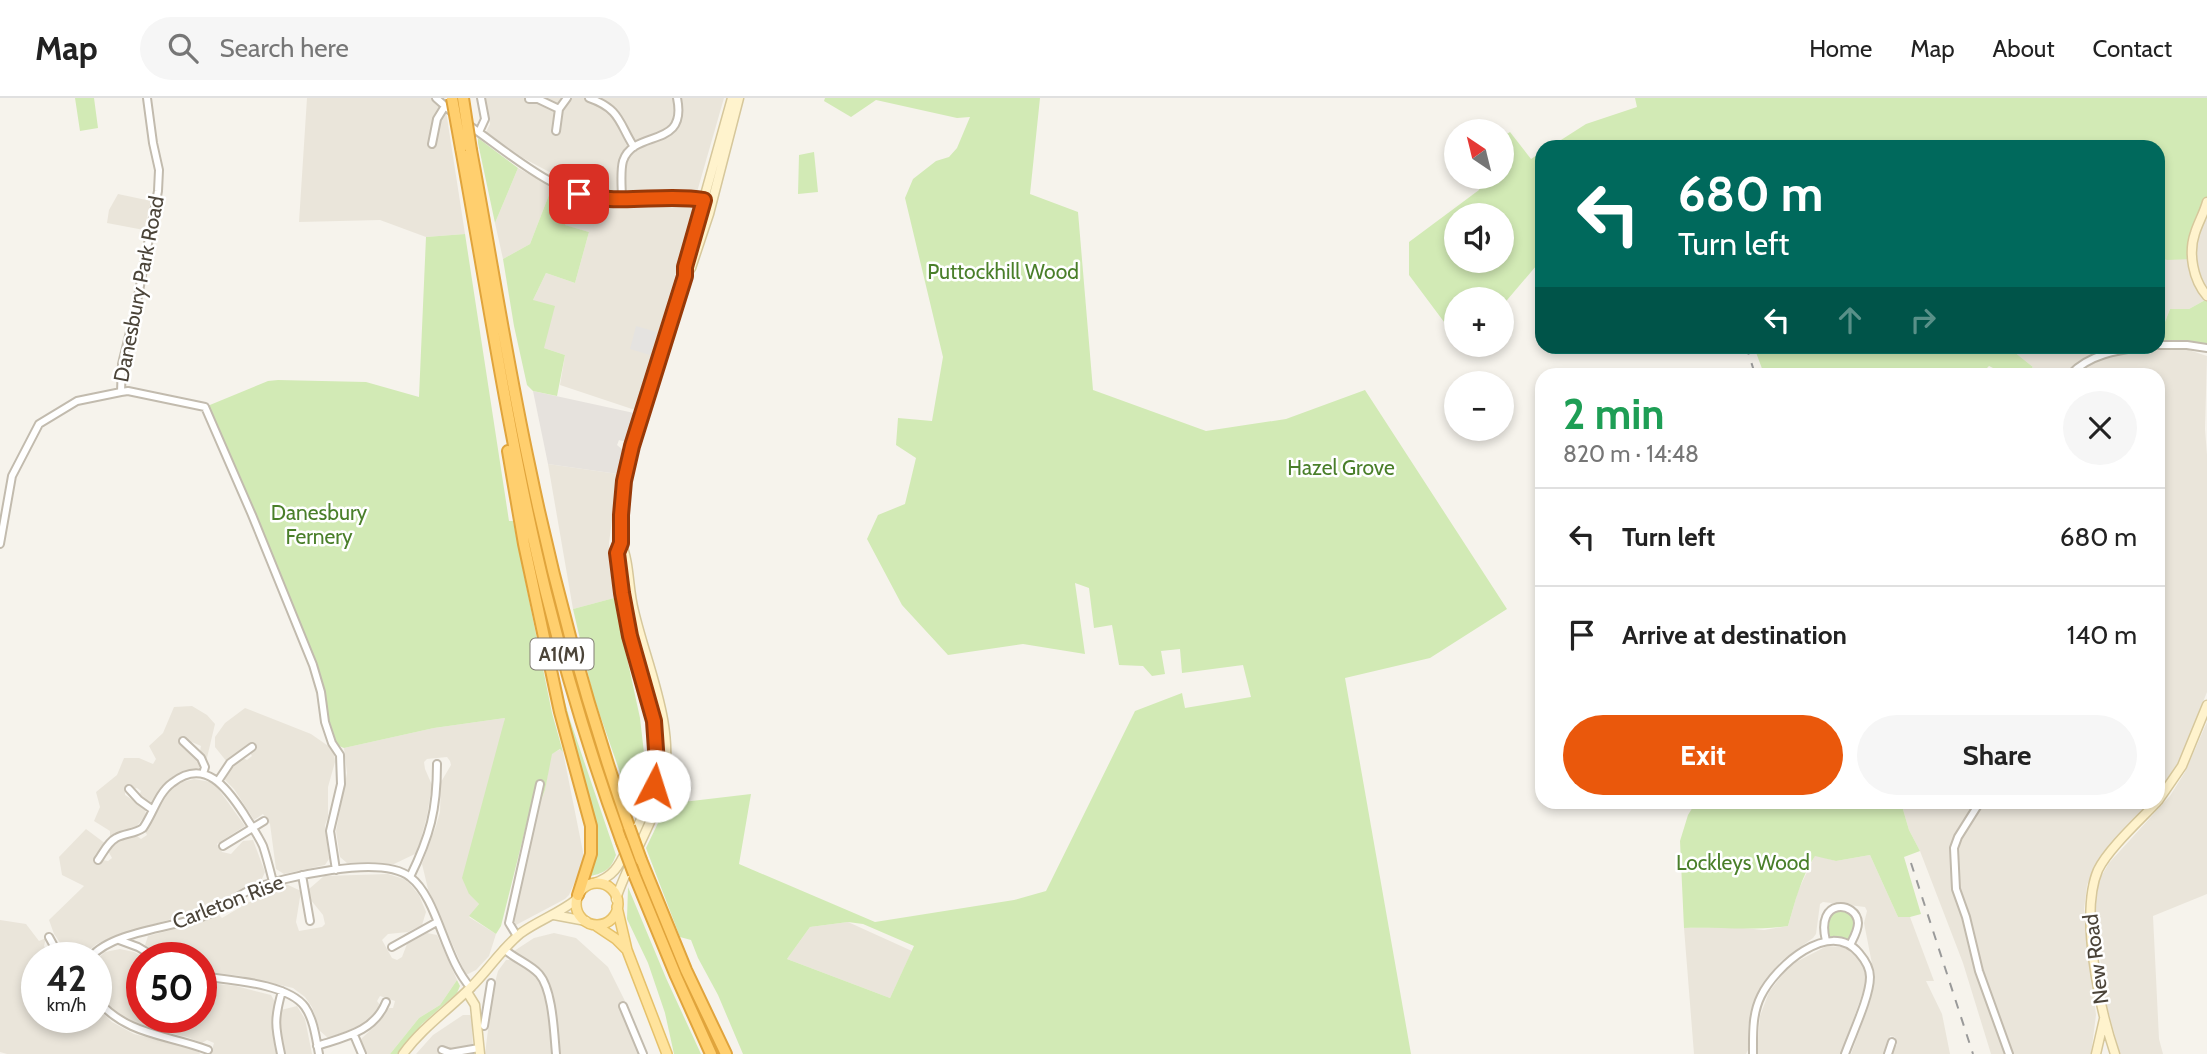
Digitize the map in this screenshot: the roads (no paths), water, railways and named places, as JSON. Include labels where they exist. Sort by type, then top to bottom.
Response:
[{"type":"highway","name":"A1(M)","points":[[463,98],[466,149],[503,381],[548,600],[578,712],[622,842],[711,1054]]},
{"type":"highway","name":"A1(M)","points":[[449,102],[466,149],[529,467],[575,658],[608,766],[641,860],[686,970],[726,1054]]},
{"type":"highway","points":[[503,381],[504,428],[524,544],[560,712],[591,825],[591,855],[577,897]]},
{"type":"main road","points":[[708,201],[732,98]]},
{"type":"main road","points":[[403,1054],[421,1033],[469,990],[517,936],[554,915],[583,889],[610,877],[618,868],[654,786],[657,764],[654,721],[624,611],[617,564],[621,543],[624,481],[632,446],[685,276],[685,267],[739,98]]},
{"type":"main road","points":[[2207,202],[2194,236],[2192,258],[2201,289],[2207,296]]},
{"type":"main road","points":[[554,915],[590,923],[612,918],[656,807],[667,764],[664,719],[633,609],[625,552],[621,543]]},
{"type":"main road","name":"New Road","points":[[2165,790],[2182,766],[2207,705]]},
{"type":"main road","name":"New Road","points":[[2115,1054],[2099,992],[2090,914],[2093,886],[2099,868],[2150,809]]},
{"type":"main road","points":[[594,883],[610,888],[617,903],[627,950],[667,1054]]},
{"type":"main road","points":[[577,897],[579,914],[616,939],[627,950]]},
{"type":"main road","points":[[469,990],[481,1017],[479,1051]]},
{"type":"main road","points":[[2096,1054],[2104,1019]]},
{"type":"street","name":"Danesbury Park Road","points":[[0,544],[12,476],[39,424],[77,401],[121,392],[122,364],[135,312],[158,191],[159,170],[147,98]]},
{"type":"street","points":[[436,98],[449,102],[480,132],[526,167],[570,190],[587,196],[622,200],[689,198],[708,201]]},
{"type":"street","points":[[480,132],[485,119],[481,98]]},
{"type":"street","points":[[555,131],[559,109],[567,98]]},
{"type":"street","points":[[589,98],[618,117],[634,148]]},
{"type":"street","points":[[622,200],[622,164],[626,155],[634,148],[671,130],[678,118],[677,98]]},
{"type":"street","points":[[529,99],[538,99],[559,109]]},
{"type":"street","points":[[432,144],[437,119],[449,102]]},
{"type":"street","points":[[2165,345],[2207,348]]},
{"type":"street","points":[[2078,368],[2105,354]]},
{"type":"street","points":[[121,392],[128,391],[205,407],[313,665],[321,692],[325,722],[332,743],[339,750],[341,784],[330,831],[336,870]]},
{"type":"street","points":[[183,741],[201,758],[205,767],[203,774]]},
{"type":"street","points":[[218,781],[230,763],[252,747]]},
{"type":"street","points":[[437,764],[432,824],[410,877],[421,889],[469,990]]},
{"type":"street","points":[[98,860],[111,842],[139,831],[169,785],[189,775],[203,774],[227,789],[253,828],[264,849],[273,883]]},
{"type":"street","points":[[517,936],[509,923],[540,784]]},
{"type":"street","points":[[129,789],[153,810]]},
{"type":"street","points":[[1976,809],[1954,848],[1956,889],[1979,971],[2009,1054]]},
{"type":"street","points":[[223,846],[264,821]]},
{"type":"street","name":"Carleton Rise","points":[[112,943],[138,933],[204,916],[240,895],[302,875],[382,868],[410,877]]},
{"type":"street","points":[[302,875],[310,921]]},
{"type":"street","points":[[1826,941],[1825,918],[1833,909],[1843,907],[1853,912],[1858,921],[1850,945]]},
{"type":"street","points":[[392,947],[437,922]]},
{"type":"street","points":[[138,933],[138,942]]},
{"type":"street","points":[[49,937],[52,942]]},
{"type":"street","points":[[119,940],[126,943]]},
{"type":"street","points":[[1753,1054],[1756,1008],[1766,986],[1790,960],[1826,941],[1850,945],[1865,960],[1870,979],[1868,993],[1845,1054]]},
{"type":"street","points":[[504,949],[543,979],[556,1054]]},
{"type":"street","points":[[217,978],[282,991],[297,998],[304,1006],[313,1026],[318,1050],[354,1035],[371,1024],[386,1002]]},
{"type":"street","points":[[484,1026],[481,1017],[491,983]]},
{"type":"street","points":[[281,1054],[275,1026],[282,991]]},
{"type":"street","points":[[623,1006],[643,1054]]},
{"type":"street","points":[[112,1015],[131,1027],[208,1050]]},
{"type":"street","points":[[354,1035],[362,1054]]},
{"type":"street","points":[[1888,1054],[1892,1042]]},
{"type":"street","points":[[442,1050],[450,1053],[479,1051]]},
{"type":"railway","points":[[1749,354],[1753,368]]},
{"type":"railway","points":[[1911,863],[1973,1054]]},
{"type":"park label","name":"Puttockhill Wood","points":[[1003,272]]},
{"type":"park label","name":"Hazel Grove","points":[[1341,468]]},
{"type":"park label","name":"Danesbury Fernery","points":[[319,525]]},
{"type":"park label","name":"Lockleys Wood","points":[[1743,863]]}]
